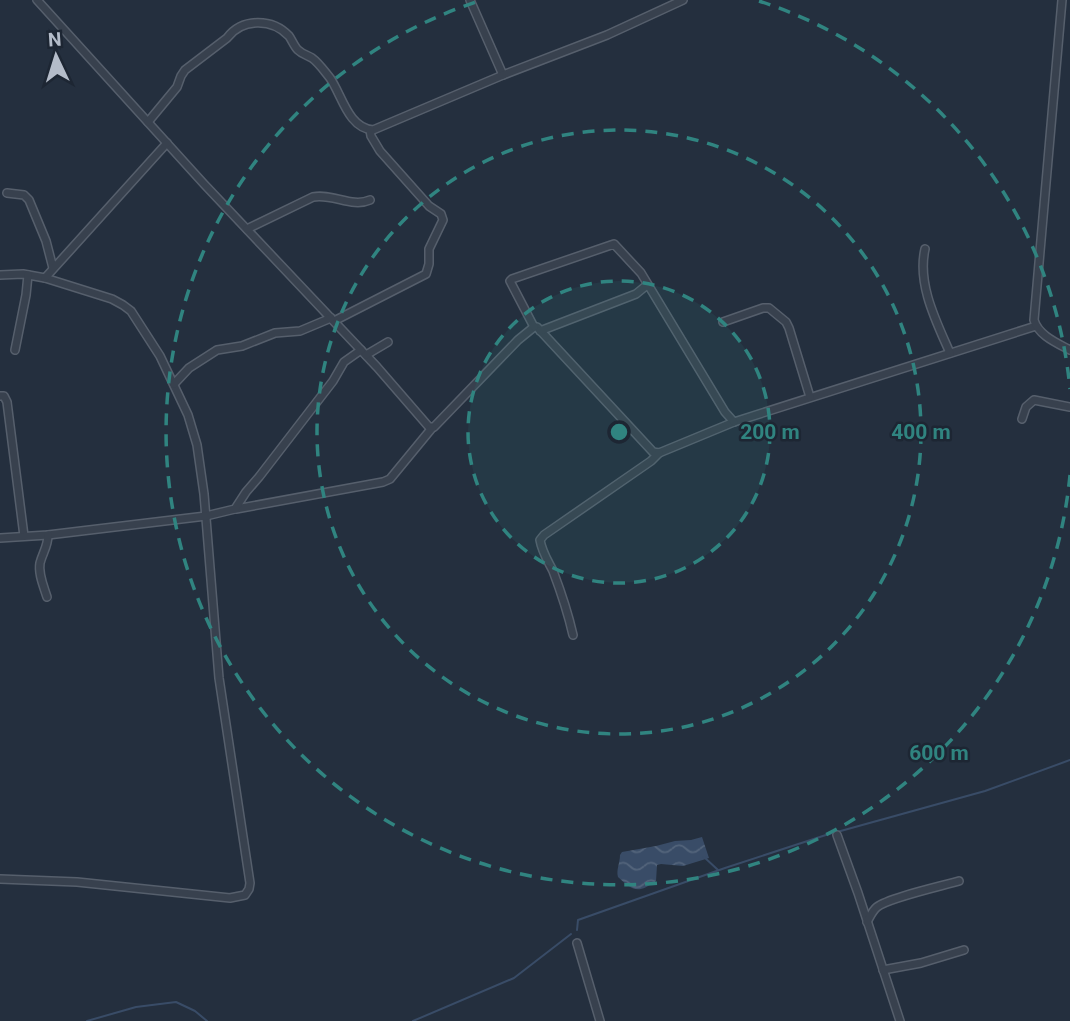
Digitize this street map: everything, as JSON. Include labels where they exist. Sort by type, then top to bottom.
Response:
[{"type":"street","points":[[37,0],[432,428]]},
{"type":"street","points":[[470,0],[503,75]]},
{"type":"street","points":[[148,122],[177,87],[185,70],[236,29],[257,23],[276,26],[290,37],[297,49],[313,59],[332,80],[349,113],[358,124],[373,130],[597,39],[683,0]]},
{"type":"street","points":[[1062,0],[1034,312],[1036,326],[1045,335],[1070,350]]},
{"type":"street","points":[[174,384],[189,368],[217,350],[242,346],[275,333],[300,331],[333,320],[426,274],[429,248],[443,220],[441,214],[429,206],[380,151],[370,130]]},
{"type":"street","points":[[45,278],[167,143]]},
{"type":"street","points":[[7,193],[24,195],[29,200],[46,241],[53,268]]},
{"type":"street","points":[[247,229],[320,195],[357,203],[370,200]]},
{"type":"street","points":[[659,453],[653,452],[537,329],[510,281],[520,275],[614,244],[641,273],[725,412],[734,422]]},
{"type":"street","points":[[925,248],[923,265],[926,292],[950,353]]},
{"type":"street","points":[[0,275],[45,278],[123,304],[131,311],[160,356],[188,415],[195,436],[206,516],[219,678],[250,883],[247,892],[241,897],[230,898],[77,882],[0,878]]},
{"type":"street","points":[[15,350],[28,275]]},
{"type":"street","points":[[0,538],[48,535],[206,516],[383,482],[390,479],[432,428],[531,328],[537,329],[636,293],[647,285]]},
{"type":"street","points":[[723,322],[767,307],[786,322],[810,397]]},
{"type":"street","points":[[573,635],[567,609],[540,540],[652,461],[659,453],[734,422],[1036,326]]},
{"type":"street","points":[[235,509],[333,382],[344,362],[388,342]]},
{"type":"street","points":[[0,396],[4,396],[7,402],[24,536]]},
{"type":"street","points":[[1022,419],[1026,407],[1034,400],[1070,407]]},
{"type":"street","points":[[47,597],[40,566],[47,549],[48,535]]},
{"type":"street","points":[[836,835],[900,1021]]},
{"type":"street","points":[[867,922],[879,905],[959,881]]},
{"type":"street","points":[[577,943],[600,1021]]},
{"type":"street","points":[[883,970],[921,963],[964,950]]},
{"type":"water","points":[[702,837],[709,858],[683,866],[657,865],[656,881],[645,888],[632,888],[618,877],[622,852]]},
{"type":"waterway","points":[[837,832],[985,791],[1070,760]]},
{"type":"waterway","points":[[577,930],[578,920],[832,833]]},
{"type":"waterway","points":[[704,857],[718,870]]},
{"type":"waterway","points":[[413,1021],[514,978],[571,934]]},
{"type":"waterway","points":[[87,1021],[136,1007],[176,1002],[195,1011],[207,1021]]}]
